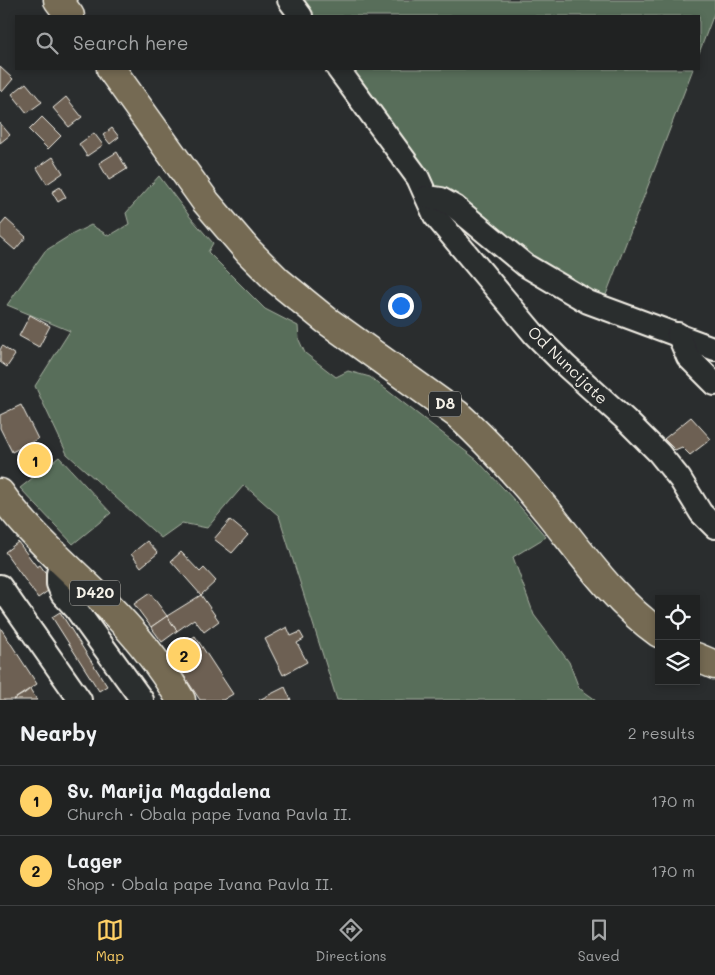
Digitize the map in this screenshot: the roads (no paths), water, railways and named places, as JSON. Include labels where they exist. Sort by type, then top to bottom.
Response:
[{"type":"main road","points":[[58,0],[69,15]]},
{"type":"main road","name":"D8","points":[[112,70],[206,202],[278,281],[306,304],[435,397],[479,434],[547,512],[604,582],[655,629]]},
{"type":"main road","name":"D420","points":[[0,493],[13,512],[126,625],[158,665],[181,700]]},
{"type":"main road","points":[[700,659],[715,665]]},
{"type":"street","points":[[289,0],[300,15]]},
{"type":"street","name":"Od Nuncijate","points":[[339,70],[413,171],[435,216],[534,334],[659,453],[680,479],[701,514],[715,527]]},
{"type":"street","points":[[427,197],[441,199],[455,207],[525,265],[588,302],[715,349]]},
{"type":"street","points":[[678,334],[688,357],[715,384]]},
{"type":"street","points":[[65,564],[58,573],[58,584],[62,594],[76,609],[142,700]]},
{"type":"street","points":[[0,586],[80,700]]},
{"type":"place","name":"Sv. Marija Magdalena","points":[[35,460]]},
{"type":"place","name":"Lager","points":[[184,655]]}]
